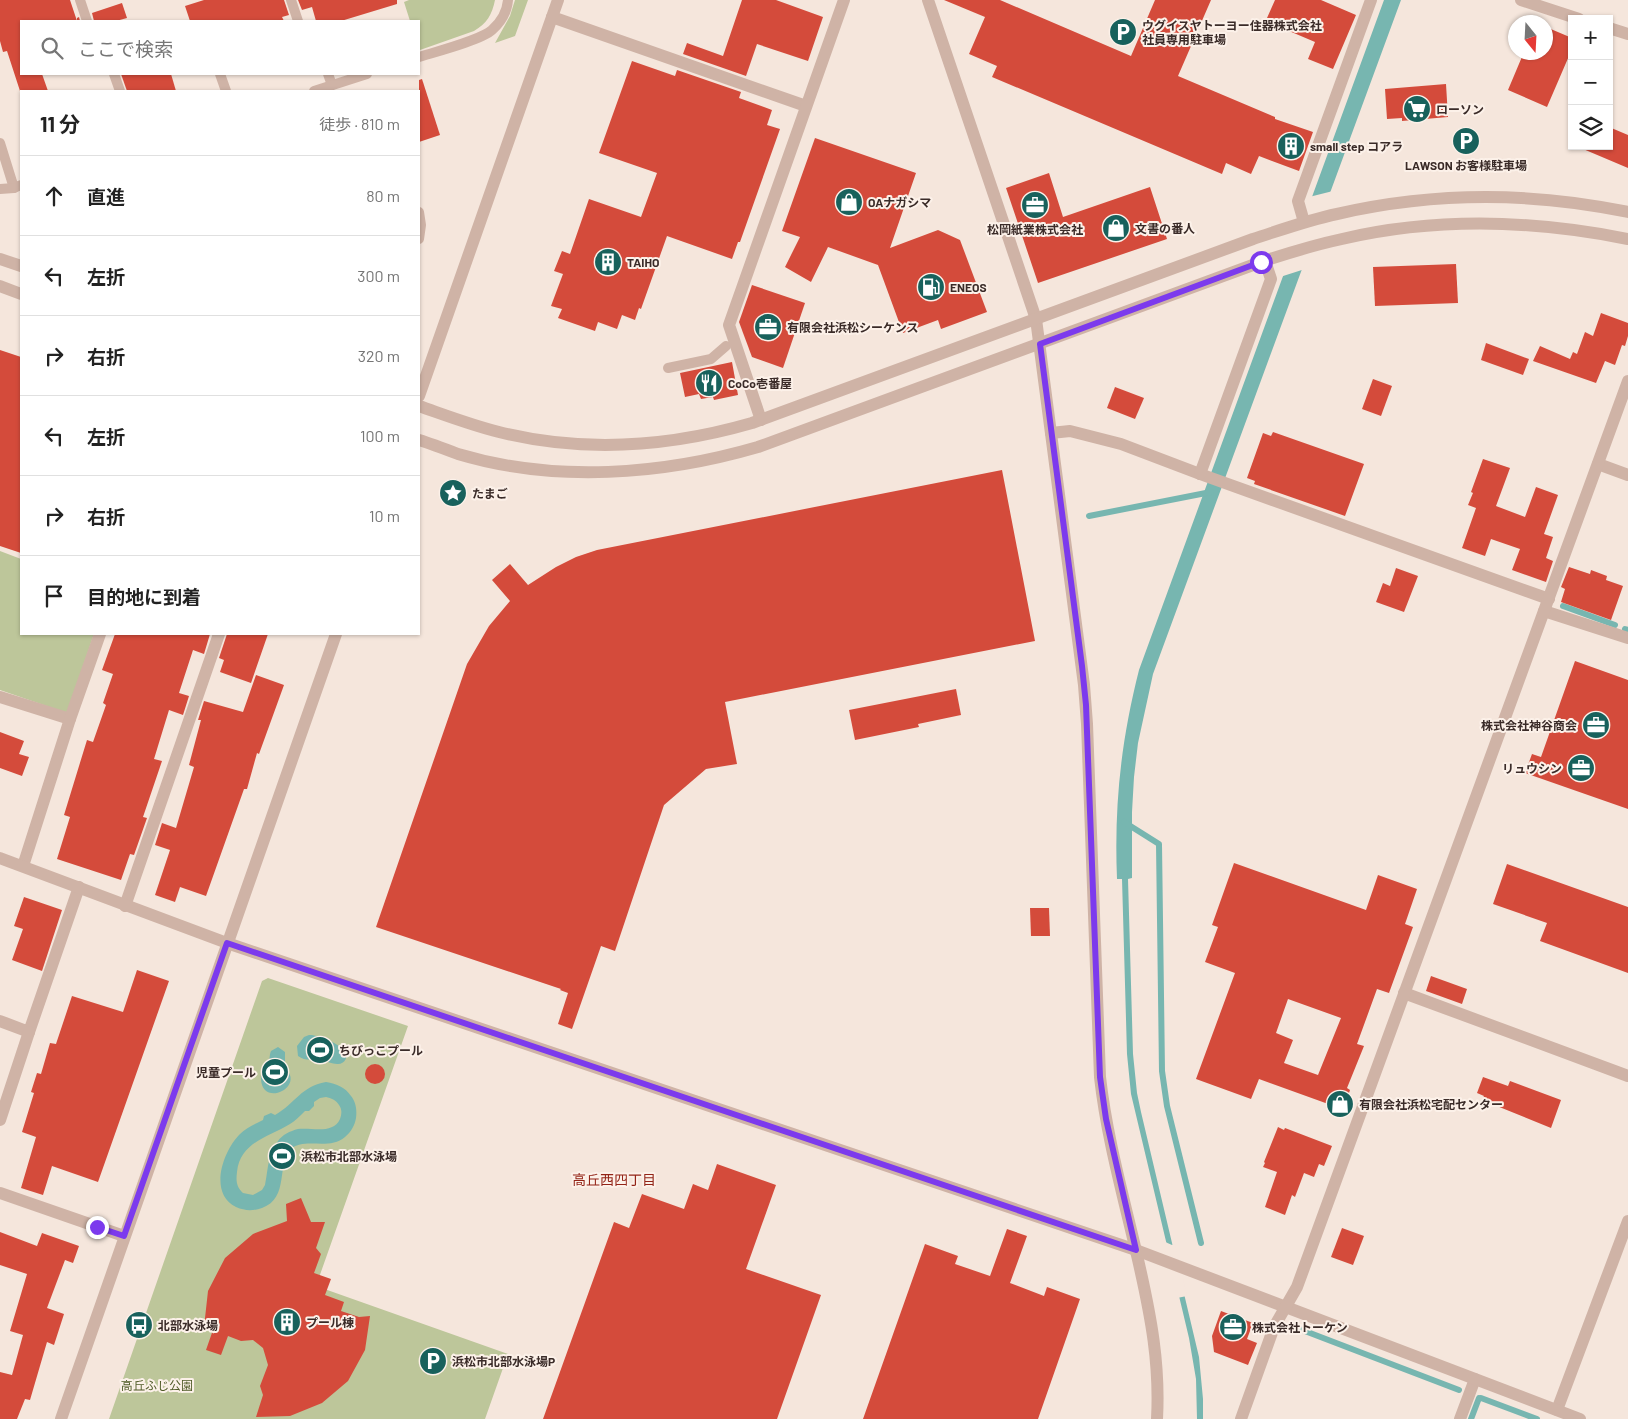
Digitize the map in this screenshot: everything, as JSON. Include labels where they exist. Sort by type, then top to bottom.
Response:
[{"type":"street","points":[[420,393],[558,0]]},
{"type":"street","points":[[761,420],[729,325],[844,0]]},
{"type":"street","points":[[928,0],[1036,319],[1087,714],[1100,1077],[1106,1119],[1155,1342],[1158,1385],[1157,1419]]},
{"type":"street","points":[[1300,219],[1298,200],[1372,0]]},
{"type":"street","points":[[1522,0],[1568,15]]},
{"type":"street","points":[[552,17],[806,106]]},
{"type":"street","points":[[1613,29],[1628,34]]},
{"type":"street","points":[[420,406],[470,424],[500,432],[555,442],[626,445],[673,441],[721,432],[761,420],[1253,239],[1300,219],[1328,216],[1388,204],[1468,197],[1556,200],[1628,212]]},
{"type":"street","points":[[420,440],[459,454],[558,471],[626,471],[684,464],[726,456],[758,447],[1265,261],[1318,245],[1384,231],[1468,223],[1552,227],[1594,232],[1628,239]]},
{"type":"street","points":[[0,259],[20,266]]},
{"type":"street","points":[[1201,475],[1271,280],[1265,261]]},
{"type":"street","points":[[0,286],[20,294]]},
{"type":"street","points":[[1241,1419],[1274,1327],[1297,1287],[1628,381]]},
{"type":"street","points":[[1051,433],[1070,431],[1121,444],[1546,605],[1628,638]]},
{"type":"street","points":[[1598,464],[1628,475]]},
{"type":"street","points":[[23,866],[100,635]]},
{"type":"street","points":[[125,906],[220,635]]},
{"type":"street","points":[[61,1419],[336,635]]},
{"type":"street","points":[[0,697],[70,720]]},
{"type":"street","points":[[0,858],[227,943],[1136,1250],[1580,1419]]},
{"type":"street","points":[[0,1120],[79,887]]},
{"type":"street","points":[[1404,993],[1628,1076]]},
{"type":"street","points":[[0,1022],[29,1032]]},
{"type":"street","points":[[0,1194],[124,1236]]},
{"type":"street","points":[[1556,1410],[1628,1221]]},
{"type":"street","points":[[1460,1419],[1475,1379]]},
{"type":"lane","points":[[80,0],[87,20]]},
{"type":"lane","points":[[291,0],[298,20]]},
{"type":"lane","points":[[420,57],[491,31],[504,17],[508,0]]},
{"type":"lane","points":[[114,75],[120,90]]},
{"type":"lane","points":[[220,75],[226,90]]},
{"type":"lane","points":[[328,75],[332,86]]},
{"type":"lane","points":[[318,90],[364,75]]},
{"type":"lane","points":[[0,143],[18,186],[0,190]]},
{"type":"lane","points":[[420,218],[420,232]]},
{"type":"lane","points":[[668,368],[711,359],[726,346]]},
{"type":"green space","points":[[409,0],[495,0],[488,18],[474,31],[420,50],[420,20],[410,20],[404,2]]},
{"type":"green space","points":[[515,0],[528,0],[515,36],[495,43],[510,16]]},
{"type":"green space","points":[[0,551],[20,559],[20,635],[94,635],[67,713],[0,690]]},
{"type":"green space","name":"浜松市北部水泳場","points":[[268,978],[408,1026],[316,1286],[508,1354],[485,1419],[109,1419],[262,981]]},
{"type":"water","points":[[1384,0],[1401,0],[1153,674],[1138,743],[1132,812],[1132,878],[1128,879],[1133,1054],[1141,1112],[1199,1357],[1203,1419],[1197,1419],[1196,1379],[1189,1338],[1131,1094],[1127,1054],[1122,879],[1117,879],[1116,852],[1118,799],[1123,748],[1139,670]]},
{"type":"water","name":"ちびっこプール","points":[[309,1035],[323,1038],[338,1045],[346,1053],[345,1060],[340,1064],[335,1064],[304,1059],[298,1056],[297,1046],[304,1037]]},
{"type":"water","name":"児童プール","points":[[278,1047],[285,1052],[285,1068],[290,1075],[290,1082],[281,1092],[268,1092],[263,1088],[261,1076],[268,1066],[271,1051]]},
{"type":"water","points":[[326,1082],[337,1085],[346,1090],[353,1098],[356,1112],[354,1126],[351,1131],[339,1141],[325,1144],[303,1144],[291,1149],[284,1163],[280,1189],[271,1203],[262,1208],[252,1210],[236,1207],[227,1201],[222,1192],[221,1172],[228,1151],[234,1141],[245,1130],[263,1120],[264,1116],[271,1113],[275,1115],[304,1091],[317,1084]],"holes":[[[326,1097],[336,1102],[341,1108],[341,1117],[337,1124],[327,1129],[298,1129],[284,1135],[272,1151],[265,1185],[262,1190],[253,1195],[243,1193],[238,1186],[237,1172],[239,1162],[250,1147],[290,1124],[305,1111],[309,1111],[314,1106],[314,1102]]]},
{"type":"pier","points":[[1333,191],[1305,269],[1280,277],[1309,197]]},
{"type":"pier","points":[[1163,1241],[1172,1245],[1175,1244],[1187,1296],[1177,1298]]},
{"type":"building","points":[[0,0],[70,0],[77,20],[20,20],[20,75],[42,75],[48,90],[20,91],[7,51],[3,52],[0,41]]},
{"type":"building","points":[[204,0],[284,0],[289,15],[282,17],[284,20],[190,20],[185,6]]},
{"type":"building","points":[[298,0],[397,0],[397,4],[344,20],[316,20],[312,7],[302,10]]},
{"type":"building","points":[[742,0],[776,0],[823,17],[808,61],[757,44],[746,76],[683,54],[687,43],[723,56]]},
{"type":"building","points":[[944,0],[1000,0],[1131,56],[1155,0],[1211,0],[1178,76],[1275,117],[1275,119],[1313,132],[1299,171],[1259,156],[1251,174],[1226,163],[1222,174],[992,77],[997,66],[969,54],[985,17]]},
{"type":"building","points":[[1275,0],[1321,0],[1356,15],[1333,69],[1308,59],[1315,42],[1282,28],[1283,25],[1267,18]]},
{"type":"building","points":[[122,3],[127,18],[120,20],[94,20],[92,13]]},
{"type":"building","points":[[1553,30],[1568,36],[1568,58],[1547,107],[1508,90],[1521,60],[1553,60]]},
{"type":"building","points":[[632,61],[675,76],[677,70],[741,92],[739,98],[772,110],[767,125],[780,129],[740,242],[738,242],[732,259],[667,236],[641,309],[639,308],[635,320],[622,315],[617,329],[598,322],[595,331],[558,318],[562,309],[551,306],[563,274],[554,271],[562,251],[570,254],[589,199],[641,217],[657,173],[599,153]]},
{"type":"building","points":[[121,75],[171,75],[176,90],[127,90]]},
{"type":"building","points":[[422,79],[440,135],[420,142],[420,90],[419,80]]},
{"type":"building","name":"ローソン","points":[[1446,84],[1448,117],[1402,121],[1402,118],[1387,119],[1385,89]]},
{"type":"building","points":[[1613,129],[1628,135],[1628,168],[1585,150],[1613,150]]},
{"type":"building","points":[[815,138],[916,173],[890,248],[938,230],[960,240],[987,312],[941,329],[938,320],[903,333],[878,265],[828,247],[811,282],[785,267],[800,237],[782,231]]},
{"type":"building","points":[[1049,173],[1063,217],[1150,187],[1167,239],[1038,283],[1006,188]]},
{"type":"building","points":[[1456,264],[1458,303],[1375,306],[1373,267]]},
{"type":"building","points":[[752,285],[805,303],[783,368],[752,357],[739,322]]},
{"type":"building","points":[[1601,313],[1628,323],[1628,336],[1625,346],[1622,345],[1615,365],[1605,361],[1596,383],[1533,361],[1540,346],[1570,359],[1573,352],[1577,354],[1585,332],[1593,336]]},
{"type":"building","points":[[1486,343],[1529,359],[1523,375],[1481,360]]},
{"type":"building","points":[[0,350],[20,357],[20,553],[0,546]]},
{"type":"building","name":"CoCo壱番屋","points":[[732,362],[738,395],[714,400],[713,397],[701,399],[699,394],[685,397],[680,373]]},
{"type":"building","points":[[1373,379],[1392,386],[1381,416],[1362,409]]},
{"type":"building","points":[[1115,387],[1144,398],[1135,419],[1107,408]]},
{"type":"building","points":[[1273,432],[1364,464],[1345,516],[1254,484],[1255,481],[1247,478],[1263,433],[1271,436]]},
{"type":"building","points":[[1483,459],[1510,468],[1496,506],[1525,517],[1536,487],[1558,495],[1544,534],[1553,537],[1546,558],[1553,561],[1546,582],[1512,570],[1520,549],[1491,539],[1485,556],[1462,548],[1476,508],[1468,505]]},
{"type":"building","points":[[1002,470],[1035,641],[725,702],[737,764],[706,769],[664,805],[615,951],[601,946],[572,1029],[558,1024],[568,993],[561,989],[376,927],[467,664],[489,626],[510,601],[492,580],[510,564],[528,585],[556,567],[576,557],[597,550]]},
{"type":"building","points":[[1569,567],[1590,574],[1591,570],[1607,576],[1606,580],[1623,586],[1611,620],[1561,602],[1565,589],[1561,587]]},
{"type":"building","points":[[1396,568],[1418,576],[1404,612],[1376,602],[1383,583],[1390,586]]},
{"type":"building","points":[[115,635],[210,635],[204,654],[193,650],[179,693],[189,696],[183,715],[169,710],[154,759],[162,761],[143,817],[147,818],[134,855],[130,854],[121,880],[57,859],[70,817],[64,815],[87,740],[93,742],[106,705],[103,703],[113,674],[102,670]]},
{"type":"building","points":[[227,635],[268,635],[251,683],[220,672],[224,660],[219,658]]},
{"type":"building","points":[[1575,661],[1628,680],[1628,809],[1525,773],[1532,754],[1541,757]]},
{"type":"building","points":[[256,675],[284,685],[259,754],[257,753],[247,789],[244,789],[206,896],[180,887],[175,902],[155,895],[170,850],[155,845],[162,823],[176,828],[194,767],[189,765],[201,720],[198,720],[204,701],[243,712]]},
{"type":"building","points":[[956,689],[961,715],[918,724],[919,727],[855,740],[849,710]]},
{"type":"building","points":[[0,732],[24,741],[19,754],[29,757],[22,776],[0,768]]},
{"type":"building","points":[[1234,863],[1366,910],[1378,875],[1417,889],[1405,924],[1413,927],[1389,993],[1377,989],[1357,1044],[1364,1046],[1347,1088],[1350,1090],[1348,1096],[1351,1098],[1344,1116],[1329,1111],[1331,1105],[1259,1079],[1251,1099],[1196,1079],[1235,973],[1205,962],[1218,927],[1212,925]],"holes":[[[1288,999],[1341,1018],[1318,1075],[1284,1063],[1293,1040],[1276,1033]]]},
{"type":"building","points":[[1507,864],[1628,907],[1628,973],[1540,941],[1547,923],[1493,904]]},
{"type":"building","points":[[24,897],[62,910],[42,971],[12,960],[23,929],[14,926]]},
{"type":"building","points":[[1030,908],[1049,908],[1050,936],[1031,936]]},
{"type":"building","points":[[137,970],[169,981],[98,1182],[52,1166],[43,1195],[21,1188],[36,1137],[22,1132],[34,1093],[31,1092],[37,1073],[41,1074],[50,1043],[56,1044],[72,996],[123,1012]]},
{"type":"building","points":[[1431,976],[1467,989],[1462,1004],[1426,991]]},
{"type":"building","points":[[371,1064],[379,1064],[385,1070],[385,1078],[379,1084],[371,1084],[365,1078],[365,1070]]},
{"type":"building","points":[[1483,1077],[1508,1086],[1510,1081],[1561,1100],[1551,1128],[1482,1100],[1484,1096],[1477,1093]]},
{"type":"building","points":[[1278,1127],[1332,1146],[1324,1166],[1319,1164],[1314,1177],[1304,1173],[1295,1197],[1292,1195],[1285,1215],[1265,1207],[1277,1172],[1263,1167]]},
{"type":"building","points":[[717,1164],[776,1185],[746,1269],[821,1295],[777,1419],[543,1419],[614,1222],[629,1228],[642,1194],[684,1209],[693,1184],[708,1190]]},
{"type":"building","name":"プール棟","points":[[301,1198],[311,1222],[325,1222],[316,1248],[321,1254],[314,1273],[331,1279],[325,1295],[344,1302],[341,1311],[359,1317],[370,1316],[365,1350],[348,1381],[322,1403],[290,1416],[256,1417],[263,1395],[260,1386],[268,1365],[263,1348],[253,1340],[241,1341],[228,1336],[221,1355],[206,1350],[214,1327],[204,1327],[208,1291],[225,1258],[253,1234],[287,1221],[286,1204]]},
{"type":"building","points":[[1342,1228],[1364,1236],[1353,1265],[1331,1257]]},
{"type":"building","points":[[1007,1229],[1027,1236],[1010,1283],[1044,1296],[1047,1287],[1080,1299],[1038,1419],[863,1419],[925,1244],[958,1256],[955,1264],[990,1276]]},
{"type":"building","points":[[0,1232],[37,1246],[42,1233],[79,1246],[73,1263],[65,1260],[47,1308],[64,1314],[54,1345],[47,1342],[30,1400],[25,1399],[17,1419],[0,1419],[0,1372],[12,1375],[23,1335],[10,1331],[27,1274],[0,1265]]},
{"type":"building","points":[[1221,1311],[1253,1323],[1247,1339],[1257,1343],[1248,1365],[1214,1352],[1212,1336]]},
{"type":"waterway","points":[[1089,516],[1211,492]]},
{"type":"waterway","points":[[1563,606],[1615,625]]},
{"type":"waterway","points":[[1124,822],[1159,844],[1162,1071],[1167,1106],[1201,1243]]},
{"type":"waterway","points":[[1297,1328],[1459,1390]]},
{"type":"waterway","points":[[1471,1419],[1479,1398]]},
{"type":"waterway","points":[[1481,1398],[1537,1419]]},
{"type":"place","name":"ウグイスヤトーヨー住器株式会社 社員専用駐車場","points":[[1123,32]]},
{"type":"place","name":"ローソン","points":[[1417,109]]},
{"type":"place","name":"LAWSON お客様駐車場","points":[[1466,141]]},
{"type":"place","name":"small step コアラ","points":[[1291,146]]},
{"type":"place","name":"OAナガシマ","points":[[849,202]]},
{"type":"place","name":"松岡紙業株式会社","points":[[1035,205]]},
{"type":"place","name":"文書の番人","points":[[1116,228]]},
{"type":"place","name":"TAIHO","points":[[608,262]]},
{"type":"place","name":"ENEOS","points":[[931,287]]},
{"type":"place","name":"有限会社浜松シーケンス","points":[[768,327]]},
{"type":"place","name":"CoCo壱番屋","points":[[709,383]]},
{"type":"place","name":"たまご","points":[[453,493]]},
{"type":"place","name":"株式会社神谷商会","points":[[1596,725]]},
{"type":"place","name":"リュウシン","points":[[1581,768]]},
{"type":"place","name":"ちびっこプール","points":[[320,1050]]},
{"type":"place","name":"児童プール","points":[[275,1072]]},
{"type":"place","name":"有限会社浜松宅配センター","points":[[1340,1104]]},
{"type":"place","name":"浜松市北部水泳場","points":[[282,1156]]},
{"type":"place","name":"プール棟","points":[[287,1322]]},
{"type":"place","name":"北部水泳場","points":[[139,1325]]},
{"type":"place","name":"株式会社トーケン","points":[[1233,1327]]},
{"type":"place","name":"浜松市北部水泳場P","points":[[433,1361]]},
{"type":"district","name":"高丘西四丁目","points":[[614,1179]]},
{"type":"route","points":[[97,1227],[124,1236],[227,943],[1136,1250],[1102,1098],[1098,1056],[1086,705],[1040,344],[1261,262]]},
{"type":"park label","name":"高丘ふじ公園","points":[[157,1385]]}]
